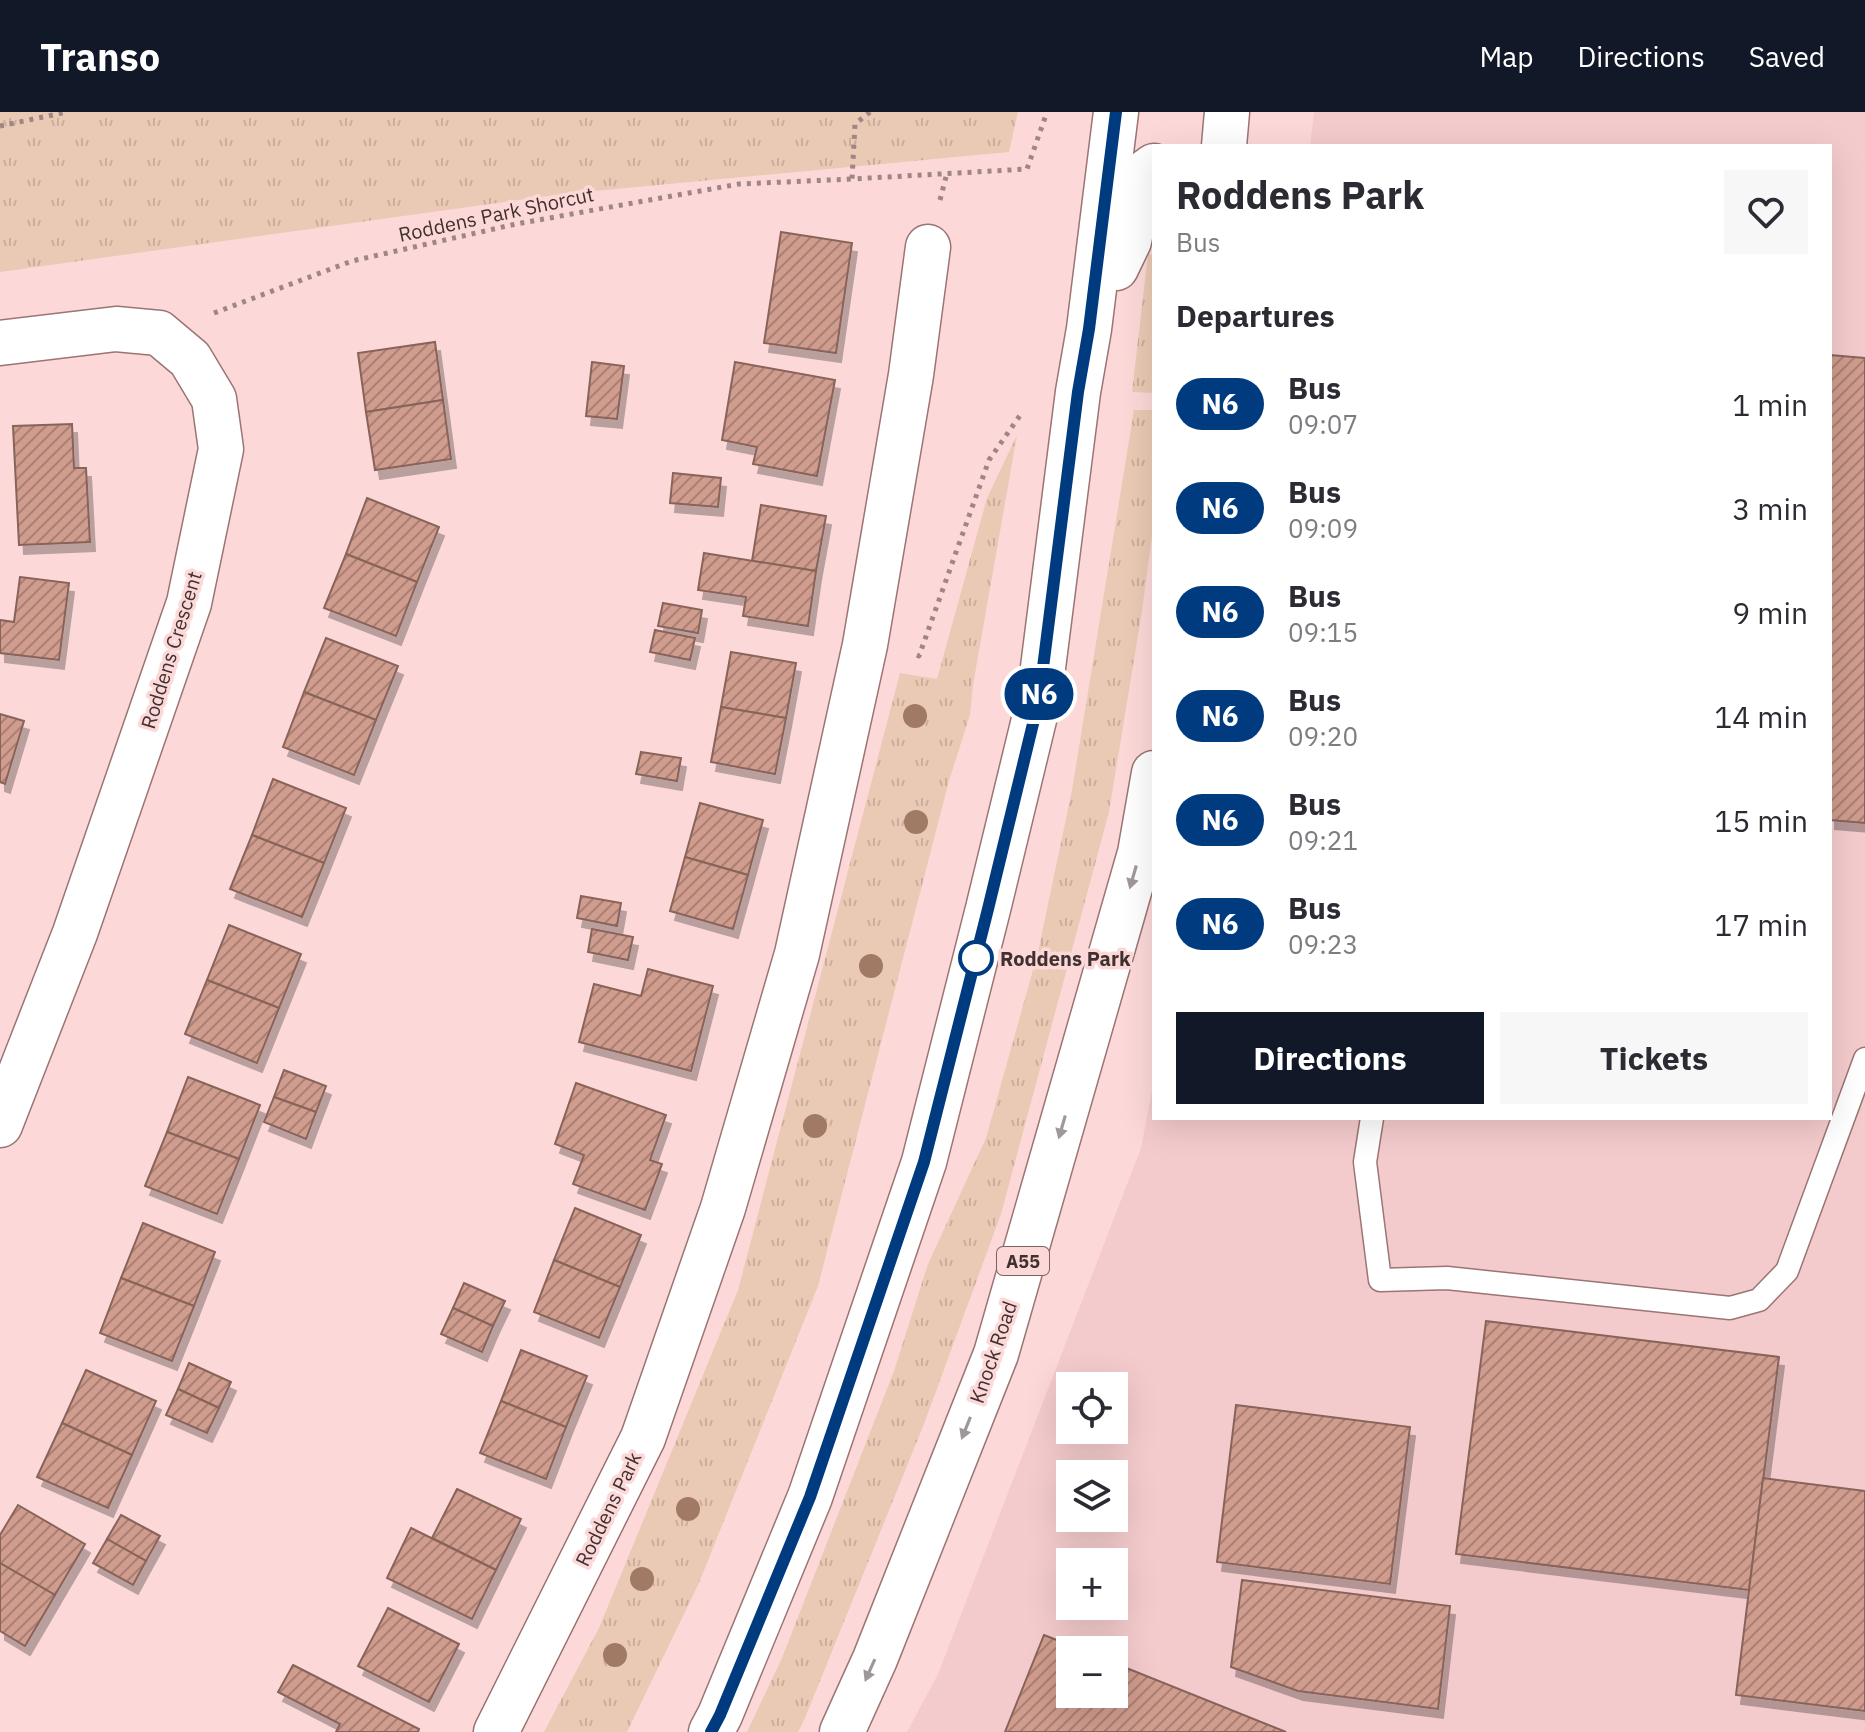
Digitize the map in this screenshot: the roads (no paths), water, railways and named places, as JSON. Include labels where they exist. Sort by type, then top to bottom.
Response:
[{"type":"main road","points":[[711,1732],[810,1497],[924,1162],[1039,699],[1116,112]]},
{"type":"main road","points":[[1224,144],[1227,112]]},
{"type":"main road","points":[[1089,329],[1129,241],[1143,174],[1152,167]]},
{"type":"main road","name":"Roddens Park","points":[[496,1732],[643,1438],[723,1208],[797,954],[865,645],[911,375],[928,247]]},
{"type":"main road","name":"Roddens Crescent","points":[[0,343],[116,329],[159,333],[190,359],[214,399],[221,449],[189,603],[75,933],[0,1125]]},
{"type":"main road","name":"Knock Road","points":[[842,1732],[875,1659],[996,1354],[1140,853],[1152,784]]},
{"type":"lane","points":[[1372,1120],[1365,1162],[1380,1280],[1447,1278],[1730,1308],[1759,1300],[1787,1271],[1865,1059]]},
{"type":"place","name":"Roddens Park","points":[[976,958]]}]
